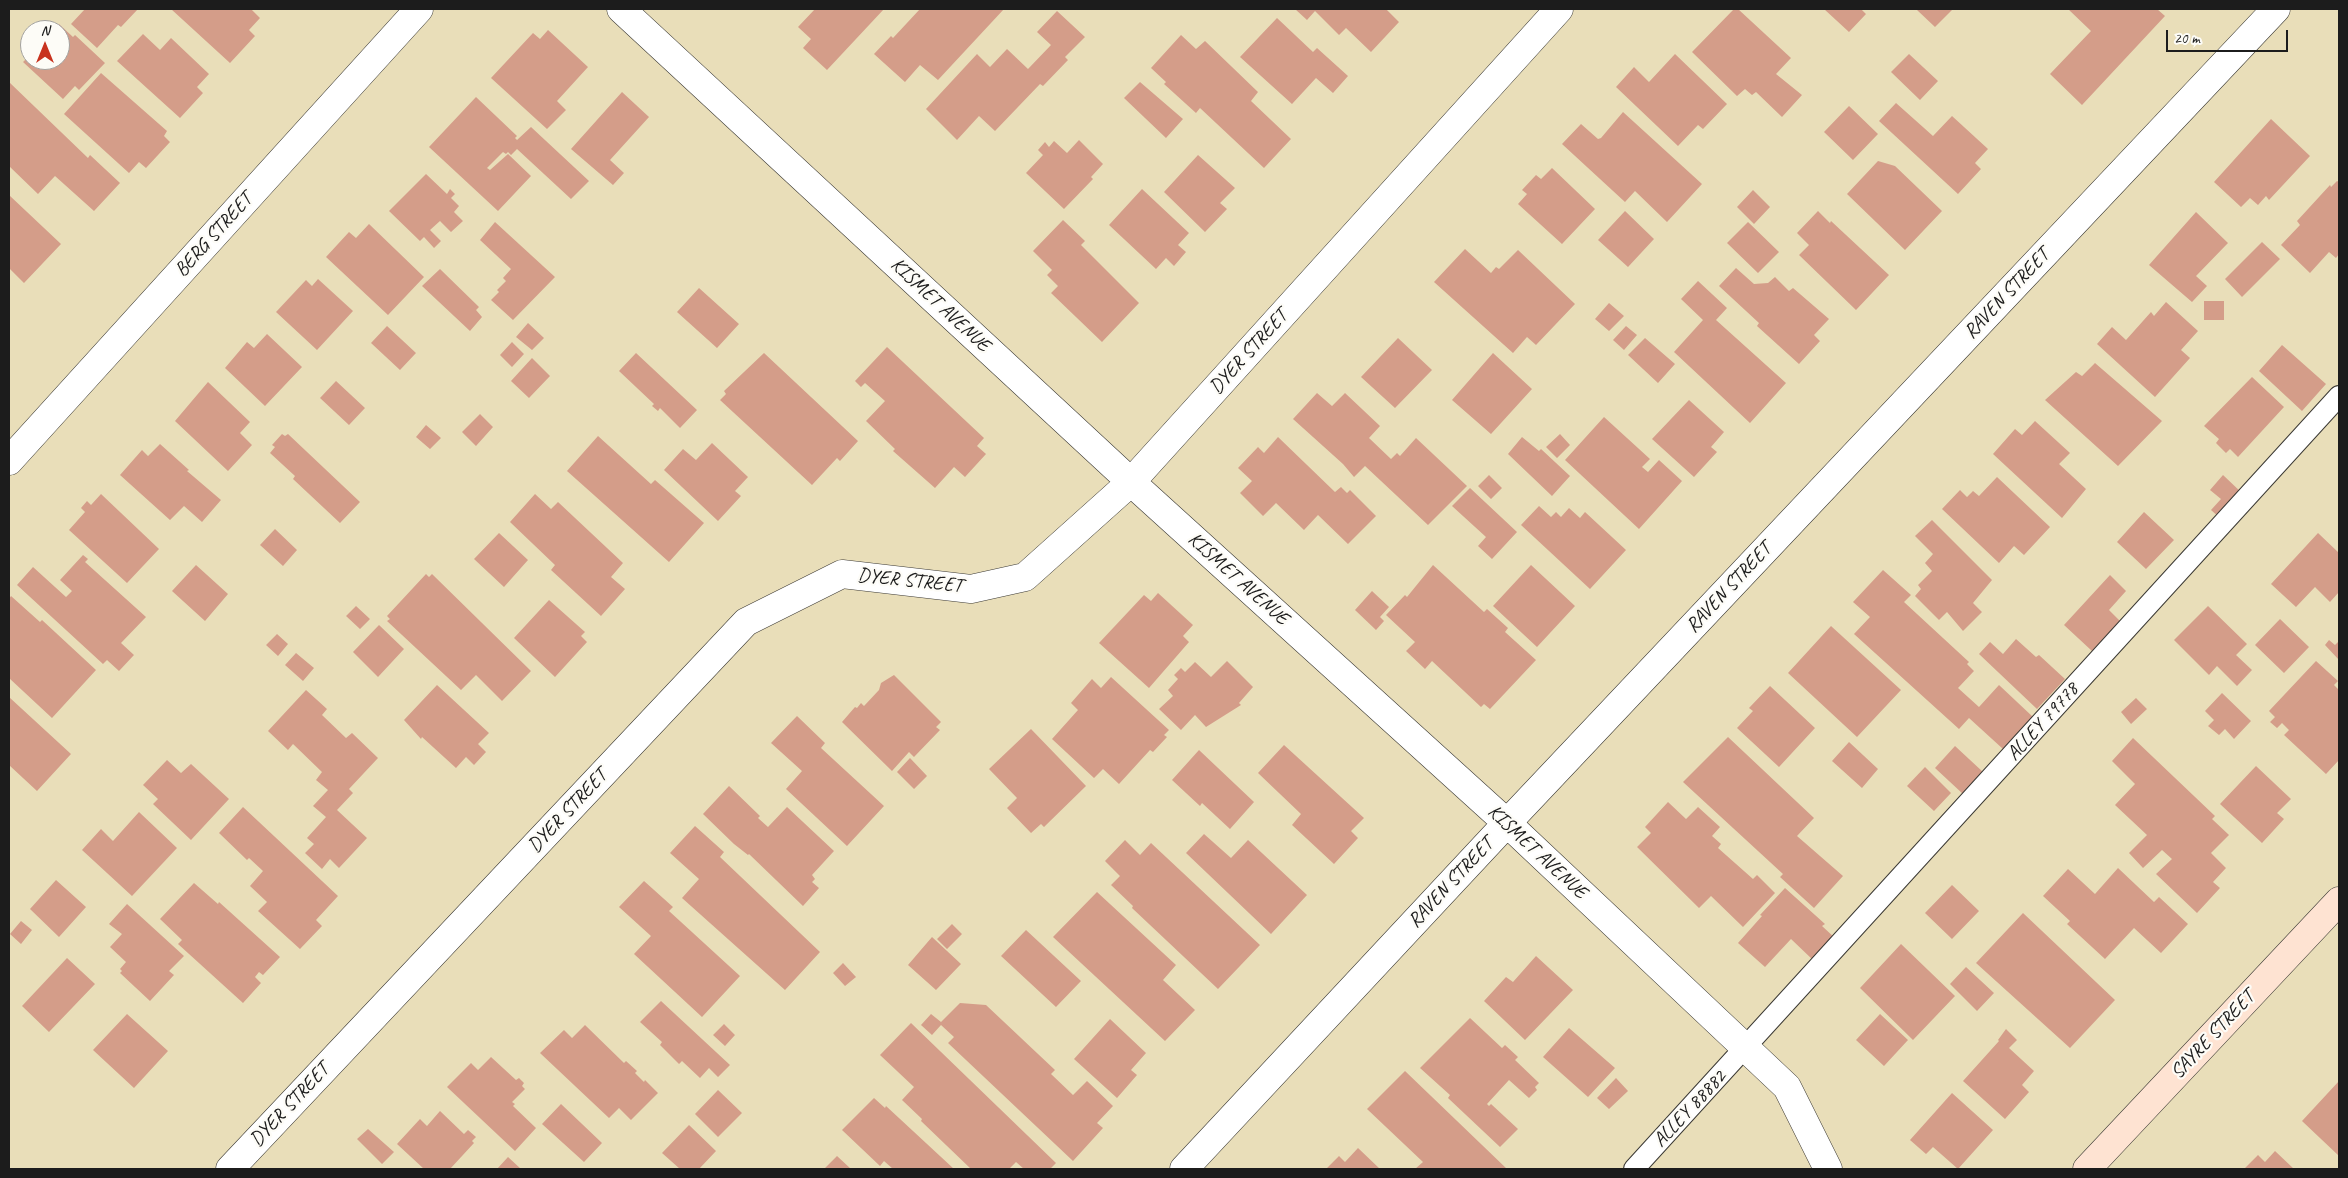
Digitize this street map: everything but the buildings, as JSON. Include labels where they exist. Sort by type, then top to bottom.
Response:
[{"type":"street","name":"BERG STREET","points":[[9,461],[419,9]]},
{"type":"street","name":"KISMET AVENUE","points":[[621,9],[1131,482],[1507,823],[1787,1087],[1828,1169]]},
{"type":"street","name":"DYER STREET","points":[[230,1169],[746,622],[842,574],[971,589],[1025,577],[1131,482],[1559,9]]},
{"type":"street","name":"RAVEN STREET","points":[[1184,1169],[1507,823],[2276,9]]},
{"type":"street","name":"SAYRE STREET","points":[[2087,1169],[2339,901]]},
{"type":"lane","name":"ALLEY 79778","points":[[1746,1048],[2339,396]]},
{"type":"lane","name":"ALLEY 88882","points":[[1634,1169],[1746,1048]]}]
